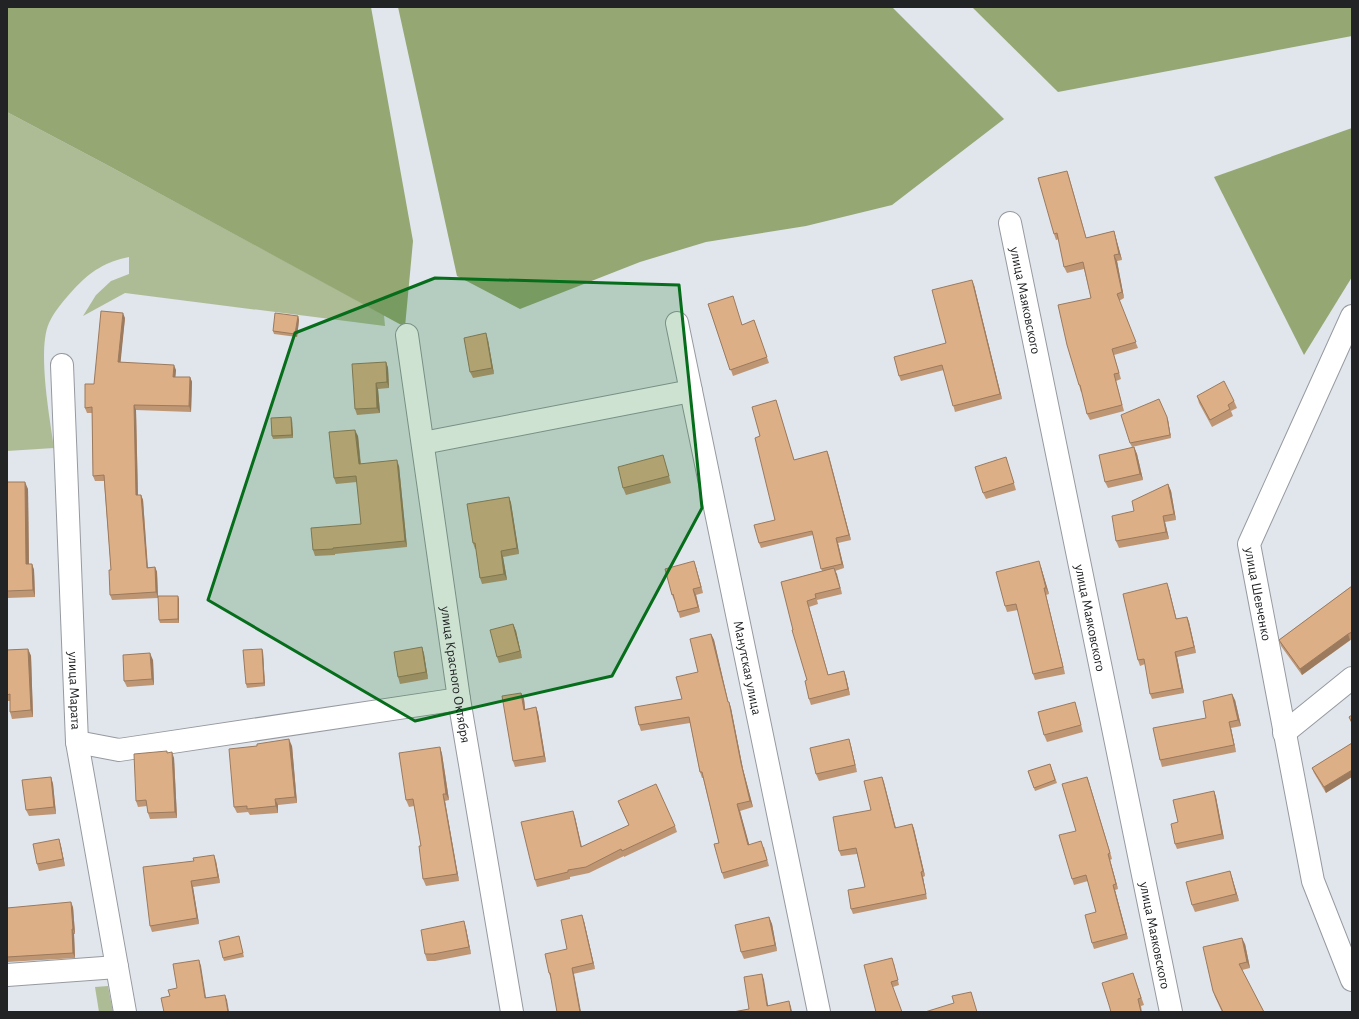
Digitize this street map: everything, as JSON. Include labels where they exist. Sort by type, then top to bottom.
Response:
[{"type":"street","name":"улица Маяковского","points":[[1010,223],[1171,1012]]},
{"type":"street","name":"улица Шевченко","points":[[1352,316],[1249,544],[1313,880],[1352,980]]},
{"type":"street","name":"Манутская улица","points":[[677,323],[819,1012]]},
{"type":"street","name":"улица Красного Октября","points":[[407,335],[459,699],[512,1012]]},
{"type":"street","name":"улица Марата","points":[[62,365],[77,742],[125,1012]]},
{"type":"street","points":[[423,443],[691,391]]},
{"type":"street","points":[[1284,732],[1352,678]]},
{"type":"street","points":[[77,742],[119,750],[459,699]]},
{"type":"street","points":[[7,975],[117,967]]},
{"type":"highlighted area","points":[[435,278],[679,285],[702,508],[612,676],[415,721],[208,600],[295,333]]},
{"type":"green space","points":[[7,7],[371,7],[413,241],[405,327],[7,112]]},
{"type":"green space","points":[[398,7],[892,7],[1004,119],[892,205],[806,226],[706,242],[640,262],[520,309],[457,276]]},
{"type":"green space","points":[[972,7],[1352,7],[1352,36],[1058,92]]},
{"type":"green space","points":[[7,112],[384,315],[385,326],[125,293],[83,316],[96,295],[111,281],[129,274],[129,257],[120,259],[99,268],[80,283],[60,305],[49,323],[44,350],[44,367],[47,403],[54,448],[7,451]]},
{"type":"green space","points":[[1352,128],[1352,277],[1304,355],[1214,177]]},
{"type":"green space","points":[[108,986],[113,1012],[99,1012],[95,987]]},
{"type":"building","points":[[1067,171],[1086,238],[1114,231],[1119,254],[1114,255],[1122,292],[1117,294],[1136,342],[1112,349],[1119,373],[1114,374],[1122,405],[1087,414],[1080,385],[1067,345],[1058,305],[1091,298],[1083,262],[1064,267],[1057,233],[1054,234],[1038,178]]},
{"type":"building","points":[[972,280],[1000,394],[953,406],[942,365],[899,376],[894,357],[946,343],[932,290]]},
{"type":"building","points":[[733,296],[742,325],[754,320],[767,357],[730,370],[708,304]]},
{"type":"building","points":[[101,311],[123,313],[118,362],[174,365],[173,377],[190,377],[189,406],[134,405],[136,495],[141,495],[147,568],[155,567],[156,592],[110,595],[109,570],[111,570],[104,475],[93,476],[92,407],[85,408],[85,384],[94,384]]},
{"type":"building","points":[[275,313],[298,316],[295,334],[273,331]]},
{"type":"building","points":[[486,333],[492,368],[470,372],[464,338]]},
{"type":"building","points":[[386,362],[387,382],[376,383],[377,408],[355,409],[352,364]]},
{"type":"building","points":[[1224,381],[1234,401],[1228,405],[1230,409],[1210,420],[1197,396]]},
{"type":"building","points":[[1159,399],[1167,417],[1170,435],[1130,443],[1121,415]]},
{"type":"building","points":[[776,400],[794,460],[827,451],[849,535],[836,538],[842,564],[821,569],[812,531],[759,543],[754,525],[775,520],[755,438],[760,436],[752,407]]},
{"type":"building","points":[[291,417],[292,435],[272,436],[271,418]]},
{"type":"building","points":[[355,430],[359,464],[397,460],[405,541],[313,550],[311,528],[361,524],[356,476],[334,478],[329,432]]},
{"type":"building","points":[[1134,447],[1140,474],[1105,482],[1099,455]]},
{"type":"building","points":[[663,455],[669,476],[623,488],[618,467]]},
{"type":"building","points":[[1006,457],[1014,483],[983,493],[975,467]]},
{"type":"building","points":[[7,482],[25,482],[26,564],[32,564],[33,590],[7,591]]},
{"type":"building","points":[[1168,484],[1174,514],[1163,516],[1166,532],[1116,541],[1112,516],[1134,511],[1132,501]]},
{"type":"building","points":[[509,497],[517,548],[501,551],[504,574],[480,578],[467,504]]},
{"type":"building","points":[[694,561],[701,587],[693,589],[698,607],[678,612],[665,569]]},
{"type":"building","points":[[1039,561],[1063,667],[1033,674],[1016,604],[1005,606],[996,572]]},
{"type":"building","points":[[834,568],[840,588],[815,594],[816,598],[807,601],[828,675],[844,671],[848,689],[809,699],[805,681],[807,680],[792,630],[781,582]]},
{"type":"building","points":[[1167,583],[1176,619],[1187,617],[1194,647],[1175,652],[1182,688],[1150,694],[1144,659],[1138,660],[1123,594]]},
{"type":"building","points":[[1352,586],[1352,632],[1300,669],[1279,640]]},
{"type":"building","points":[[158,596],[178,596],[178,619],[159,620]]},
{"type":"building","points":[[513,624],[520,651],[497,657],[490,630]]},
{"type":"building","points":[[711,634],[729,702],[750,801],[737,804],[748,845],[761,841],[767,860],[722,873],[714,844],[719,843],[702,772],[700,772],[689,717],[639,725],[635,707],[682,699],[676,677],[698,672],[690,639]]},
{"type":"building","points":[[422,647],[426,672],[398,677],[394,652]]},
{"type":"building","points":[[28,649],[31,710],[10,712],[10,694],[7,695],[7,650]]},
{"type":"building","points":[[262,649],[264,683],[246,684],[243,650]]},
{"type":"building","points":[[150,653],[152,679],[124,681],[123,655]]},
{"type":"building","points":[[521,693],[524,710],[536,707],[544,756],[513,761],[502,696]]},
{"type":"building","points":[[1232,694],[1238,720],[1229,722],[1234,745],[1160,760],[1153,728],[1206,718],[1203,701]]},
{"type":"building","points":[[1075,702],[1081,725],[1044,735],[1038,712]]},
{"type":"building","points":[[1352,715],[1352,723],[1349,717]]},
{"type":"building","points":[[289,739],[295,797],[275,799],[276,806],[247,809],[247,806],[234,807],[229,749],[257,746],[257,744]]},
{"type":"building","points":[[849,739],[855,765],[816,774],[810,748]]},
{"type":"building","points":[[1352,743],[1352,770],[1324,787],[1312,768]]},
{"type":"building","points":[[440,747],[446,794],[443,794],[457,874],[423,879],[419,846],[421,846],[413,799],[406,800],[399,753]]},
{"type":"building","points":[[167,751],[167,753],[172,752],[175,812],[148,813],[146,800],[136,801],[134,754]]},
{"type":"building","points":[[1050,764],[1055,780],[1034,788],[1028,771]]},
{"type":"building","points":[[51,777],[54,807],[26,810],[22,780]]},
{"type":"building","points":[[882,777],[895,828],[912,824],[923,871],[921,872],[926,894],[851,909],[848,890],[865,887],[856,848],[839,851],[833,817],[871,810],[864,781]]},
{"type":"building","points":[[1087,777],[1110,853],[1108,854],[1116,884],[1113,885],[1126,934],[1092,943],[1085,915],[1096,912],[1086,875],[1072,879],[1059,835],[1076,831],[1062,784]]},
{"type":"building","points":[[656,784],[675,826],[622,851],[621,849],[586,867],[568,870],[568,872],[535,880],[521,822],[573,811],[581,847],[629,825],[618,801]]},
{"type":"building","points":[[1214,791],[1222,834],[1175,844],[1171,824],[1178,822],[1173,800]]},
{"type":"building","points":[[59,839],[63,859],[37,864],[33,844]]},
{"type":"building","points":[[214,855],[218,877],[191,881],[197,918],[150,926],[143,867],[194,861],[193,858]]},
{"type":"building","points":[[1230,871],[1236,894],[1192,905],[1186,882]]},
{"type":"building","points":[[71,902],[73,953],[7,957],[7,908]]},
{"type":"building","points":[[582,915],[593,963],[572,968],[580,1012],[557,1012],[545,954],[567,949],[561,920]]},
{"type":"building","points":[[769,917],[775,945],[741,952],[735,925]]},
{"type":"building","points":[[464,921],[469,947],[433,954],[425,954],[421,930]]},
{"type":"building","points":[[239,936],[243,953],[223,958],[219,941]]},
{"type":"building","points":[[1242,938],[1247,962],[1239,964],[1264,1012],[1223,1012],[1213,991],[1203,947]]},
{"type":"building","points":[[892,958],[898,980],[891,982],[902,1012],[876,1012],[864,965]]},
{"type":"building","points":[[199,960],[205,998],[225,995],[228,1012],[164,1012],[161,998],[170,996],[168,990],[177,988],[173,964]]},
{"type":"building","points":[[1133,973],[1141,998],[1138,999],[1141,1012],[1111,1012],[1102,983]]},
{"type":"building","points":[[762,974],[767,1006],[789,1001],[791,1012],[733,1012],[749,1009],[744,977]]},
{"type":"building","points":[[971,992],[977,1012],[925,1012],[954,1003],[952,996]]}]
